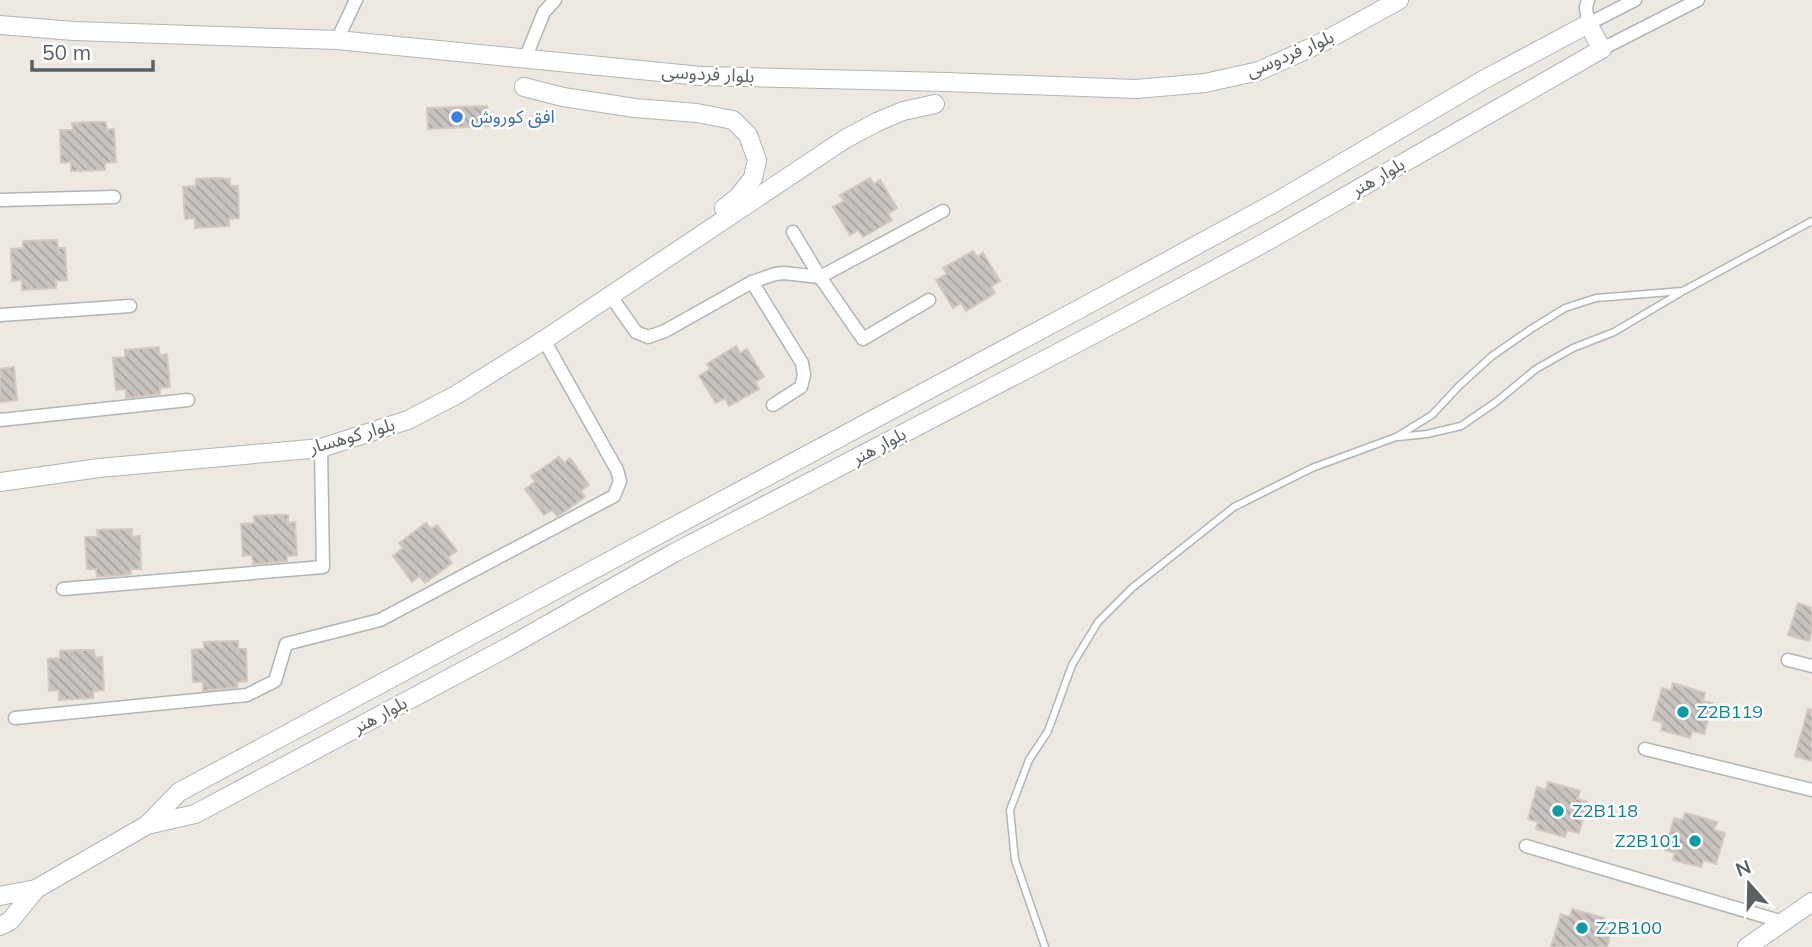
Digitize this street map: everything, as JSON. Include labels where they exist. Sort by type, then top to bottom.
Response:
[{"type":"street","points":[[337,40],[356,0]]},
{"type":"street","points":[[525,59],[544,12],[555,0]]},
{"type":"street","name":"بلوار فردوسی","points":[[0,25],[74,31],[337,40],[701,76],[1136,89],[1205,83],[1259,71],[1321,43],[1399,0]]},
{"type":"street","points":[[1588,0],[1588,24],[1602,49],[1698,0]]},
{"type":"street","points":[[1588,24],[1635,0]]},
{"type":"street","name":"بلوار هنر","points":[[36,889],[147,825],[179,792],[1276,202],[1485,79],[1588,24]]},
{"type":"street","name":"بلوار هنر","points":[[147,825],[195,814],[484,660],[673,554],[1264,243],[1602,49]]},
{"type":"street","points":[[524,87],[564,97],[733,120],[748,135],[757,160],[753,178],[738,197],[659,262]]},
{"type":"street","points":[[659,262],[845,139],[903,111],[935,104]]},
{"type":"street","points":[[0,200],[114,197]]},
{"type":"street","points":[[610,295],[636,332],[648,337],[665,331],[752,282],[775,274],[820,277],[943,211]]},
{"type":"street","points":[[793,233],[863,339],[929,300]]},
{"type":"street","name":"بلوار کوهسار","points":[[0,482],[99,468],[321,448],[408,420],[456,395],[544,340],[659,262]]},
{"type":"street","points":[[752,282],[802,363],[804,376],[801,387],[774,405]]},
{"type":"street","points":[[0,315],[130,306]]},
{"type":"street","points":[[15,718],[247,695],[275,681],[286,644],[380,620],[614,496],[620,481],[617,470],[544,340]]},
{"type":"street","points":[[0,420],[188,400]]},
{"type":"street","points":[[63,589],[323,567],[321,448]]},
{"type":"street","points":[[1788,660],[1812,666]]},
{"type":"street","points":[[1645,749],[1812,790]]},
{"type":"street","points":[[1526,846],[1783,922]]},
{"type":"street","points":[[0,896],[36,889]]},
{"type":"street","points":[[0,926],[10,921],[36,889]]},
{"type":"street","points":[[1747,947],[1812,902]]},
{"type":"lane","points":[[1396,437],[1427,434],[1461,426],[1536,369],[1573,348],[1614,332],[1683,291],[1812,222]]},
{"type":"lane","points":[[1045,947],[1015,860],[1010,810],[1029,760],[1048,731],[1072,665],[1098,622],[1132,587],[1234,507],[1312,468],[1396,437],[1432,415],[1492,356],[1565,308],[1596,298],[1683,291]]},
{"type":"building","name":"افق کوروش","points":[[487,106],[488,126],[428,129],[427,108]]},
{"type":"building","points":[[106,122],[107,130],[114,129],[116,162],[105,163],[105,170],[71,171],[71,162],[61,163],[60,130],[73,130],[72,123]]},
{"type":"building","points":[[870,178],[874,184],[880,180],[897,208],[888,214],[892,220],[863,237],[858,230],[850,235],[833,207],[844,201],[840,195]]},
{"type":"building","points":[[196,179],[230,179],[230,186],[238,186],[239,218],[229,219],[229,226],[195,228],[195,218],[185,219],[183,187],[196,186]]},
{"type":"building","points":[[57,240],[58,248],[65,248],[67,280],[56,281],[56,288],[22,290],[22,280],[12,281],[11,249],[23,248],[23,241]]},
{"type":"building","points":[[973,251],[977,257],[983,253],[1000,281],[991,287],[995,293],[966,311],[961,303],[953,308],[936,280],[947,274],[943,268]]},
{"type":"building","points":[[736,346],[740,353],[747,349],[764,377],[755,382],[759,389],[729,406],[725,398],[716,403],[699,376],[710,369],[707,364]]},
{"type":"building","points":[[159,347],[159,355],[167,354],[170,387],[160,388],[160,394],[126,398],[126,389],[116,390],[113,358],[125,357],[125,350]]},
{"type":"building","points":[[14,367],[17,400],[0,402],[0,369]]},
{"type":"building","points":[[559,457],[564,463],[570,458],[589,485],[581,491],[585,497],[561,514],[557,516],[552,510],[544,515],[525,489],[535,482],[531,476]]},
{"type":"building","points":[[288,515],[288,523],[295,522],[297,555],[287,556],[287,561],[253,564],[252,555],[243,556],[241,524],[254,523],[254,516]]},
{"type":"building","points":[[426,523],[431,529],[437,525],[457,551],[448,557],[452,563],[425,583],[419,576],[412,582],[393,556],[403,548],[399,543]]},
{"type":"building","points":[[132,529],[132,537],[140,536],[141,569],[130,569],[131,574],[97,577],[96,569],[87,569],[85,537],[98,537],[97,530]]},
{"type":"building","points":[[1798,603],[1812,608],[1809,641],[1788,635]]},
{"type":"building","points":[[238,641],[238,649],[246,649],[247,681],[237,682],[237,687],[203,691],[203,682],[193,682],[192,650],[204,649],[204,642]]},
{"type":"building","points":[[94,650],[95,658],[102,657],[104,690],[93,691],[93,698],[59,700],[59,690],[49,691],[48,659],[60,658],[60,651]]},
{"type":"building","name":"Z2B119","points":[[1673,683],[1705,693],[1703,701],[1713,703],[1704,734],[1692,731],[1690,738],[1661,730],[1663,723],[1653,720],[1662,688],[1671,691]]},
{"type":"building","points":[[1808,709],[1812,710],[1812,761],[1795,756]]},
{"type":"building","name":"Z2B118","points":[[1548,782],[1580,791],[1577,799],[1588,802],[1579,833],[1567,830],[1565,837],[1536,829],[1538,822],[1528,819],[1537,787],[1546,790]]},
{"type":"building","name":"Z2B101","points":[[1685,813],[1717,822],[1714,830],[1725,833],[1716,864],[1704,860],[1701,867],[1673,860],[1675,853],[1665,850],[1674,818],[1683,820]]},
{"type":"building","name":"Z2B100","points":[[1572,909],[1604,918],[1602,926],[1612,929],[1607,947],[1551,947],[1561,914],[1570,917]]},
{"type":"place","name":"افق کوروش","points":[[457,117]]},
{"type":"place","name":"Z2B119","points":[[1683,712]]},
{"type":"place","name":"Z2B118","points":[[1558,811]]},
{"type":"place","name":"Z2B101","points":[[1695,841]]},
{"type":"place","name":"Z2B100","points":[[1582,928]]}]
